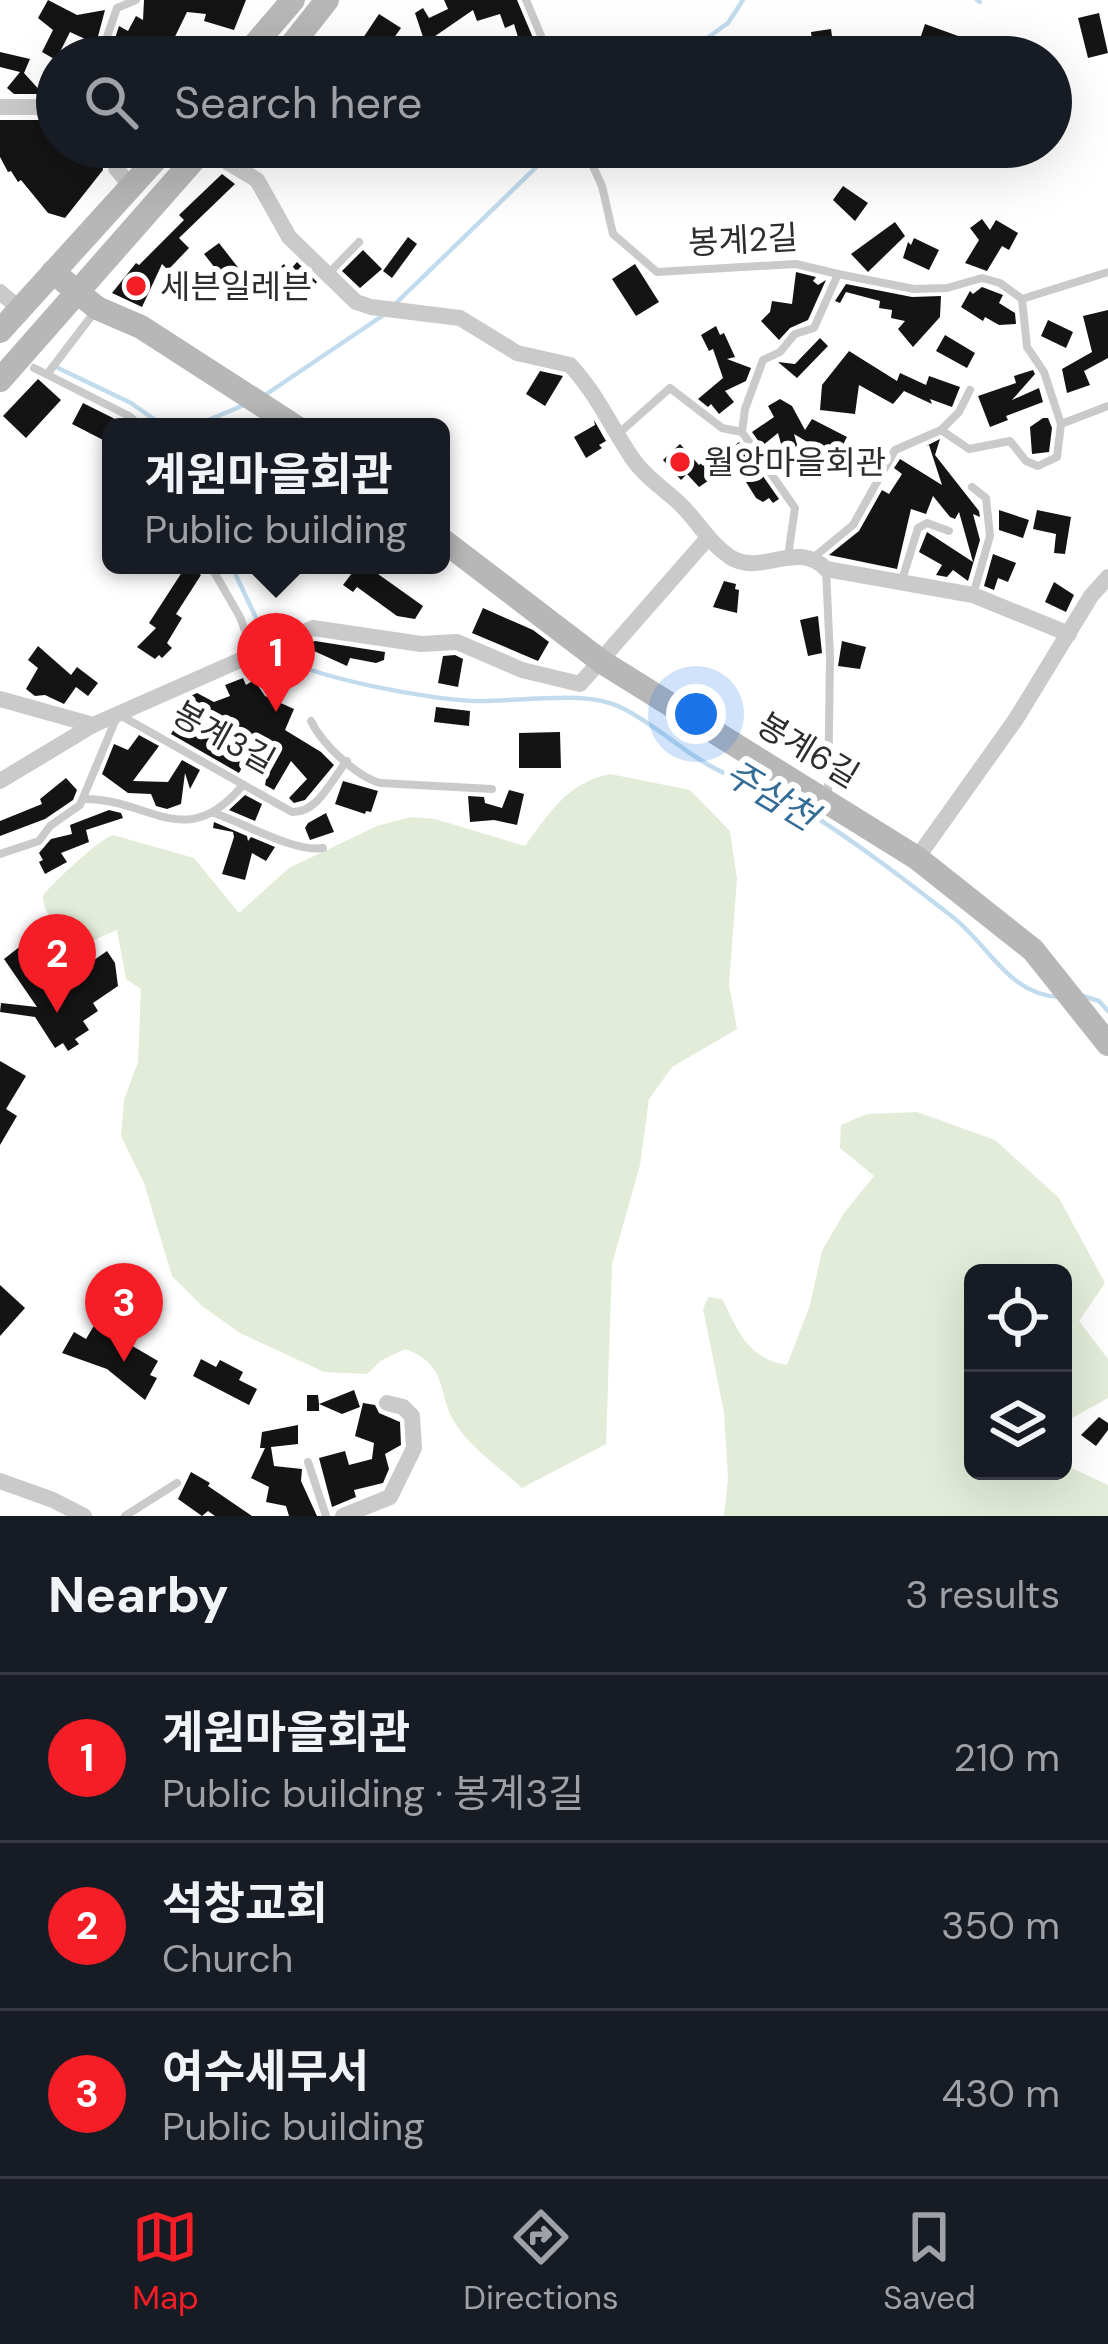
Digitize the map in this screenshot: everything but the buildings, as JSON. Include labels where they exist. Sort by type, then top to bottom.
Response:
[{"type":"street","points":[[299,36],[327,0]]},
{"type":"street","points":[[260,36],[288,1]]},
{"type":"street","points":[[0,107],[36,107]]},
{"type":"street","points":[[116,168],[132,188]]},
{"type":"street","points":[[0,331],[149,168]]},
{"type":"street","points":[[0,380],[88,301],[188,168]]},
{"type":"street","points":[[238,168],[257,180],[289,237],[356,302],[371,308],[460,318],[518,353],[570,365],[640,470],[681,505],[707,539],[744,563],[788,556],[973,595],[1069,634]]},
{"type":"street","points":[[53,272],[88,301],[141,327],[283,418]]},
{"type":"street","points":[[0,292],[20,309]]},
{"type":"street","points":[[450,546],[602,662],[707,539]]},
{"type":"street","points":[[917,859],[1108,577]]},
{"type":"street","name":"봉계3길","points":[[0,781],[93,725],[283,638],[325,627],[421,644],[457,642],[522,670],[575,684],[602,662]]},
{"type":"street","name":"봉계6길","points":[[602,662],[917,859],[1017,937],[1066,988],[1108,1044]]},
{"type":"street","points":[[0,698],[93,725]]},
{"type":"street","points":[[344,1516],[391,1497],[414,1448],[412,1416],[387,1402]]},
{"type":"street","points":[[0,1481],[84,1516]]},
{"type":"lane","points":[[107,36],[117,8],[136,0]]},
{"type":"lane","points":[[526,0],[541,36]]},
{"type":"lane","name":"봉계2길","points":[[596,168],[613,234],[657,272],[796,264],[914,289],[947,288],[982,278],[1000,283],[1022,299]]},
{"type":"lane","points":[[328,274],[359,242]]},
{"type":"lane","points":[[941,430],[973,450],[1010,441],[1026,461],[1037,466],[1051,463],[1059,453],[1060,424],[1044,372],[1027,347],[1022,299],[1108,272]]},
{"type":"lane","name":"봉계2길","points":[[742,432],[761,363],[780,352],[794,334],[814,328],[838,274]]},
{"type":"lane","points":[[48,373],[88,301]]},
{"type":"lane","points":[[34,368],[131,418]]},
{"type":"lane","points":[[617,435],[670,388],[722,428],[742,432],[795,508],[788,556]]},
{"type":"lane","points":[[827,800],[830,657],[819,564],[853,525],[895,450],[941,430],[959,412],[970,390]]},
{"type":"lane","points":[[1060,424],[1108,406]]},
{"type":"lane","points":[[972,487],[986,498],[990,531],[973,595]]},
{"type":"lane","points":[[902,582],[918,528],[927,523],[949,531]]},
{"type":"lane","points":[[215,574],[256,652]]},
{"type":"lane","points":[[0,854],[39,841],[83,799],[118,714]]},
{"type":"lane","name":"봉계3길","points":[[118,714],[292,812],[313,807],[346,761]]},
{"type":"lane","points":[[311,721],[359,776],[380,783],[491,789]]},
{"type":"lane","points":[[213,813],[242,786]]},
{"type":"lane","points":[[83,799],[111,799],[172,820],[213,813],[252,825],[296,848],[322,848]]},
{"type":"lane","points":[[308,1462],[326,1516]]},
{"type":"lane","points":[[125,1516],[177,1483]]},
{"type":"green space","points":[[610,774],[690,790],[730,831],[737,879],[729,984],[737,1029],[672,1067],[649,1099],[640,1165],[612,1264],[606,1444],[522,1488],[463,1434],[450,1414],[436,1372],[420,1356],[405,1349],[367,1374],[324,1372],[240,1333],[202,1306],[172,1276],[144,1183],[121,1136],[124,1100],[138,1062],[141,989],[126,979],[117,930],[90,942],[70,940],[48,913],[43,896],[113,835],[194,858],[239,913],[289,868],[377,826],[411,817],[435,819],[525,846],[571,792]]},
{"type":"green space","points":[[917,1112],[995,1140],[1059,1198],[1105,1283],[1079,1321],[1108,1359],[1108,1398],[1072,1418],[1072,1264],[964,1264],[964,1480],[1072,1480],[1072,1468],[1108,1485],[1108,1516],[724,1516],[728,1479],[724,1412],[703,1309],[708,1297],[722,1299],[753,1350],[787,1365],[810,1305],[822,1251],[874,1176],[840,1148],[841,1125],[867,1114]]},
{"type":"waterway","points":[[710,36],[728,23],[743,0]]},
{"type":"waterway","points":[[393,306],[535,168]]},
{"type":"waterway","points":[[265,395],[385,314]]},
{"type":"waterway","name":"주삼천","points":[[58,368],[152,418]]},
{"type":"waterway","points":[[213,418],[244,405]]},
{"type":"waterway","name":"주삼천","points":[[235,574],[268,643]]},
{"type":"waterway","name":"주삼천","points":[[275,652],[340,678],[433,697],[590,699],[622,708],[714,768],[788,800],[818,819],[954,918],[1014,979],[1042,994],[1060,997]]},
{"type":"waterway","name":"주삼천","points":[[1083,996],[1099,1001],[1108,1011]]},
{"type":"place","name":"세븐일레븐","points":[[136,286]]},
{"type":"place","name":"월앙마을회관","points":[[680,462]]},
{"type":"place","name":"계원마을회관","points":[[276,712]]},
{"type":"place","name":"석창교회","points":[[57,1013]]},
{"type":"place","name":"여수세무서","points":[[124,1362]]}]
